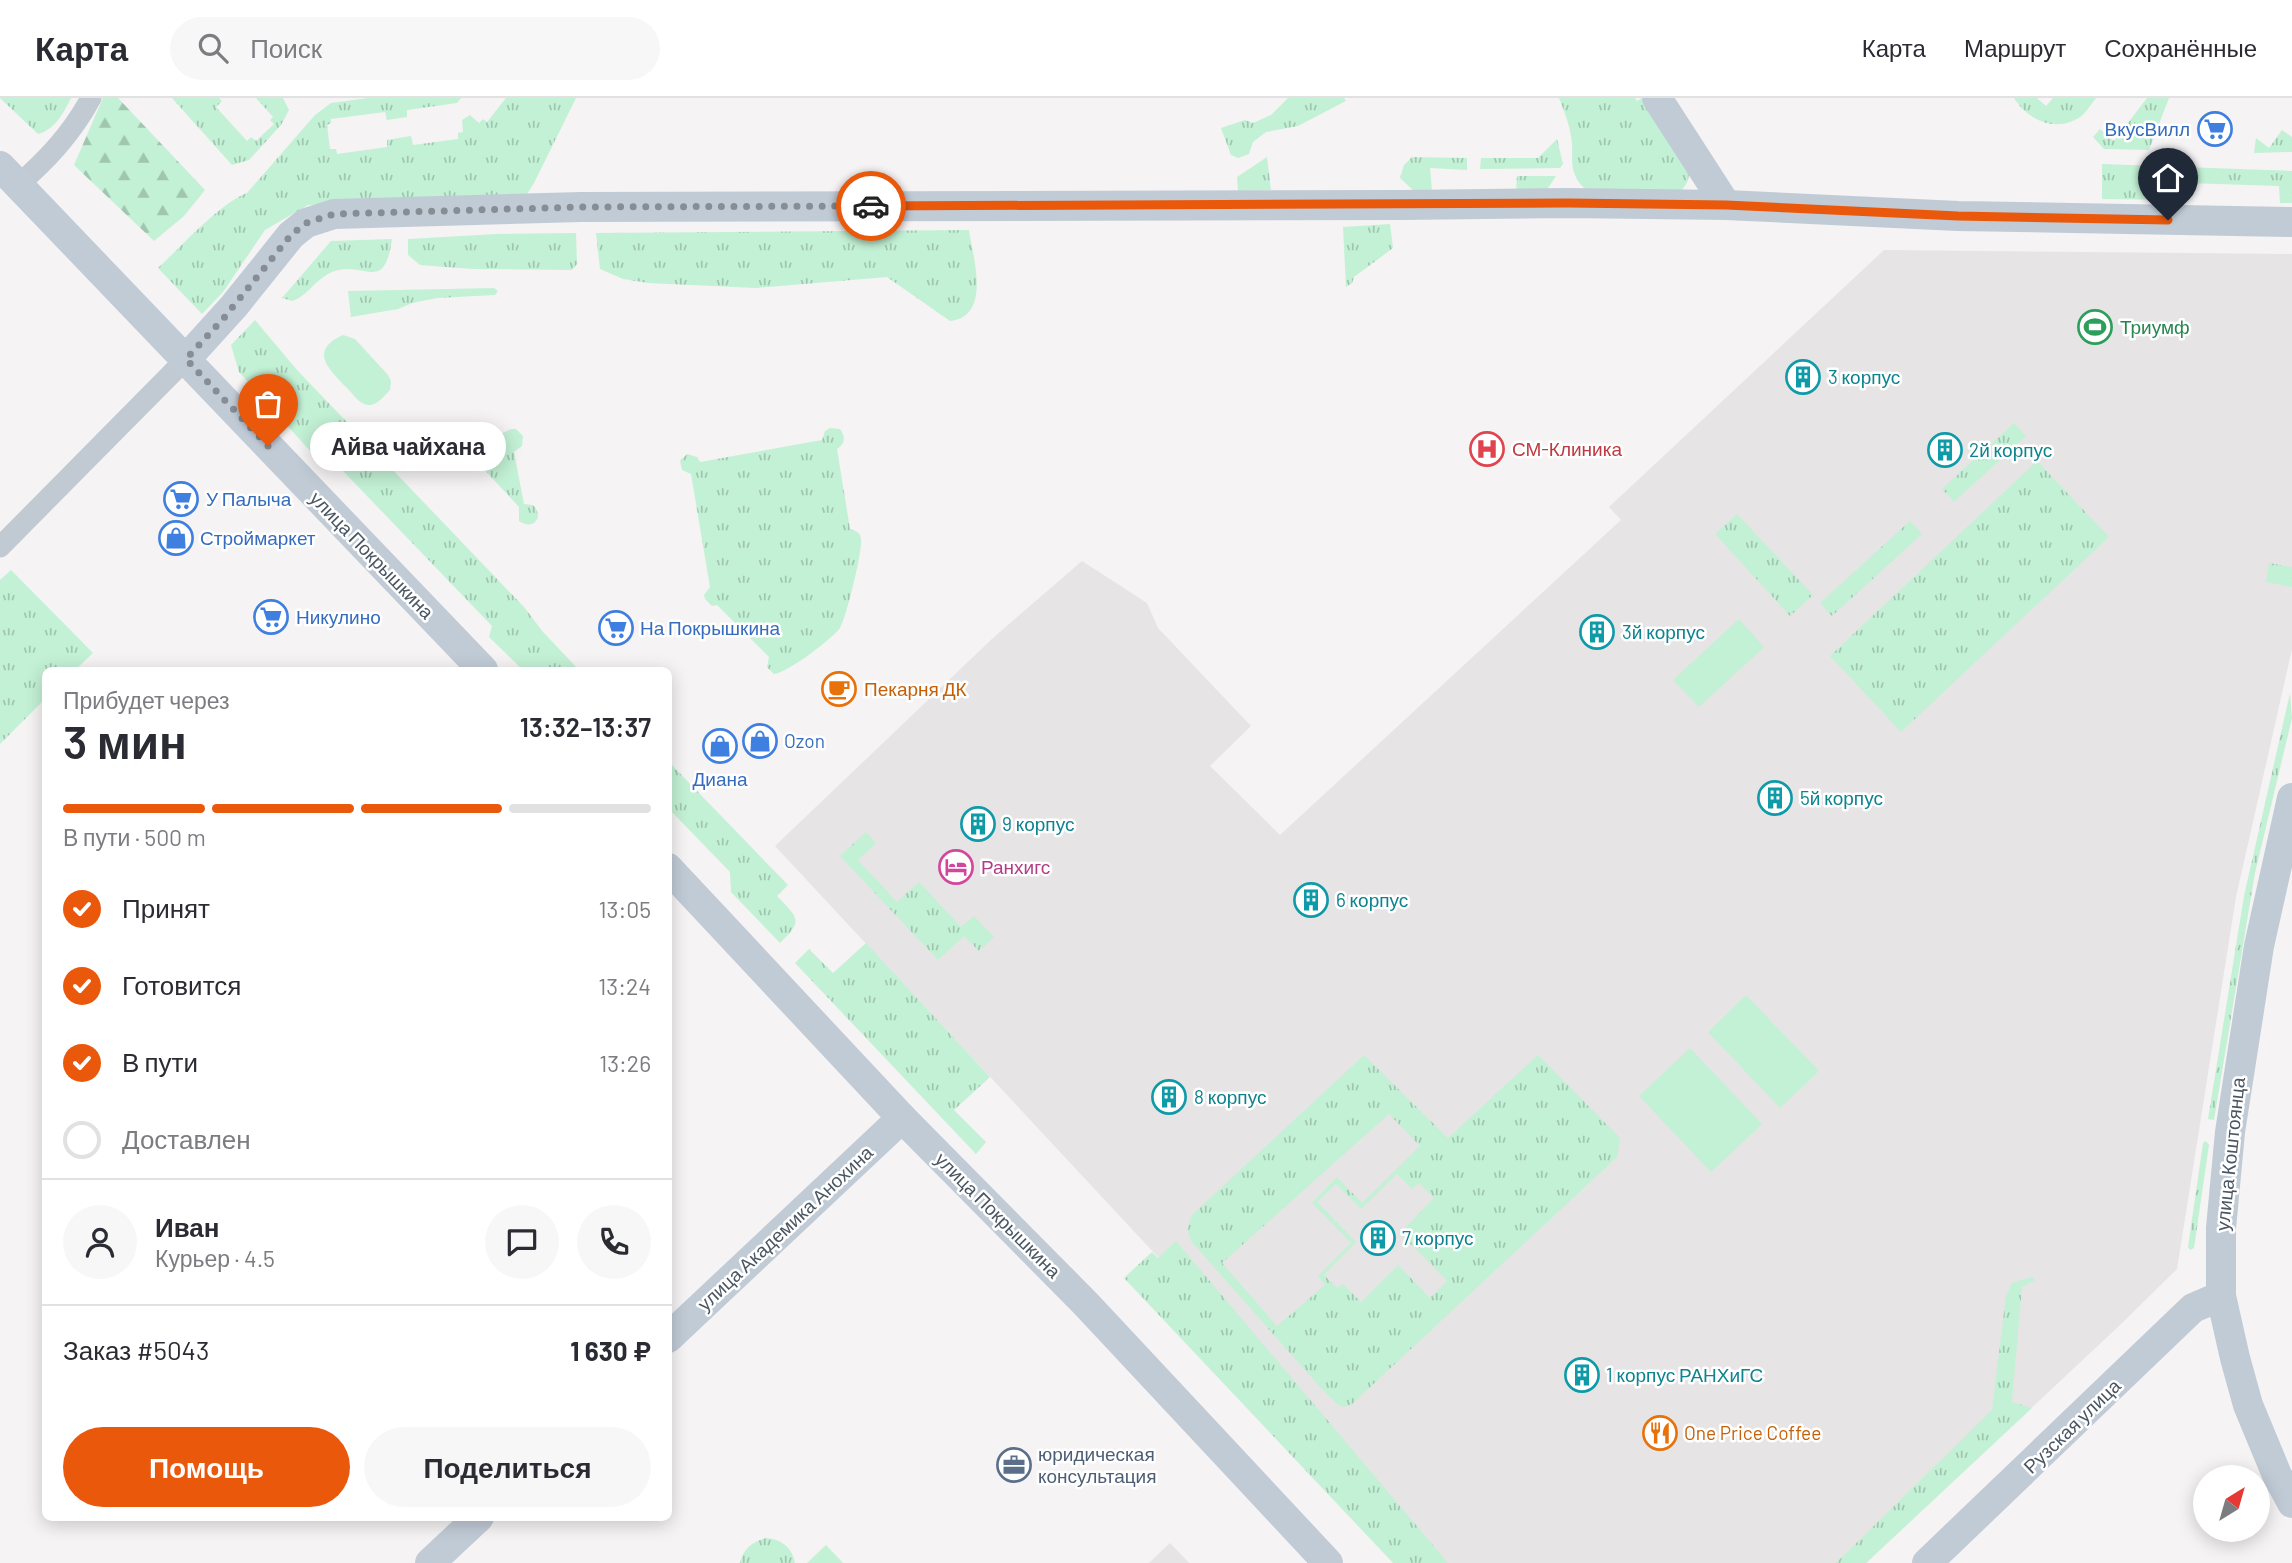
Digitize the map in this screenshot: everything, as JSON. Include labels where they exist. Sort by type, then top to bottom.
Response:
[{"type":"street","points":[[9,175],[60,147],[91,98]]},
{"type":"street","points":[[1657,98],[1726,205]]},
{"type":"street","name":"улица Покрышкина","points":[[9,175],[480,667]]},
{"type":"street","points":[[0,547],[186,359],[234,306],[291,235],[306,223],[334,214],[581,207],[1568,203],[1726,205],[1958,216],[2292,222]]},
{"type":"street","name":"улица Коштоянца","points":[[2292,798],[2259,946],[2230,1132],[2221,1227],[2221,1296],[2248,1405],[2277,1475],[2292,1503]]},
{"type":"street","name":"улица Покрышкина","points":[[672,872],[902,1118],[1086,1304],[1328,1563]]},
{"type":"street","name":"улица Академика Анохина","points":[[672,1334],[902,1118]]},
{"type":"street","name":"Рузская улица","points":[[1927,1563],[2193,1308],[2221,1296]]},
{"type":"street","points":[[430,1563],[475,1521]]},
{"type":"shaded area","points":[[1884,250],[2292,254],[2292,649],[2236,897],[2177,1269],[1866,1563],[1443,1563],[775,846],[993,638],[1082,561],[1147,603],[1158,628],[1251,726],[1210,766],[1280,835],[1621,520],[1609,507]]},
{"type":"shaded area","points":[[1170,1543],[1189,1563],[1149,1563]]},
{"type":"green space","points":[[0,98],[71,98],[54,125],[38,134]]},
{"type":"green space","points":[[103,98],[118,98],[205,190],[184,216],[154,241],[74,165]]},
{"type":"green space","points":[[172,98],[219,98],[222,101],[216,107],[247,141],[251,137],[256,141],[274,124],[270,120],[273,117],[256,98],[283,98],[289,110],[281,125],[249,160],[232,165]]},
{"type":"green space","points":[[368,98],[461,98],[457,103],[407,110],[407,117],[387,120],[385,112],[331,119],[331,123],[327,125],[330,149],[336,149],[337,154],[387,147],[387,140],[411,136],[413,145],[458,139],[458,133],[463,132],[462,120],[470,115],[479,123],[483,119],[487,122],[506,98],[576,98],[525,197],[308,205],[265,230],[223,292],[202,314],[158,268],[213,216],[247,193],[315,115],[331,103]]},
{"type":"green space","points":[[1288,98],[1344,98],[1346,101],[1298,126],[1266,132],[1253,142],[1249,154],[1238,158],[1231,155],[1221,128],[1245,120],[1253,123],[1271,115]]},
{"type":"green space","points":[[1559,98],[1635,98],[1637,101],[1642,98],[1688,167],[1685,186],[1680,192],[1585,189],[1573,170],[1570,131]]},
{"type":"green space","points":[[2014,98],[2037,98],[2046,106],[2053,98],[2096,98],[2080,117],[2068,123],[2050,124],[2026,112]]},
{"type":"green space","points":[[2147,98],[2169,98],[2149,150],[2104,149],[2093,137],[2100,129],[2114,141]]},
{"type":"green space","points":[[2282,130],[2292,137],[2292,152],[2254,153],[2256,138],[2269,148]]},
{"type":"green space","points":[[1557,139],[1563,164],[1560,168],[1480,169],[1481,158],[1538,158]]},
{"type":"green space","points":[[1267,157],[1271,190],[1238,191],[1237,177]]},
{"type":"green space","points":[[1412,157],[1467,158],[1467,170],[1430,168],[1432,191],[1414,191],[1400,178],[1404,165]]},
{"type":"green space","points":[[2102,164],[2292,171],[2292,203],[2280,203],[2279,186],[2187,183],[2186,200],[2102,199]]},
{"type":"green space","points":[[1517,176],[1556,176],[1546,191],[1516,192]]},
{"type":"green space","points":[[1390,224],[1393,248],[1354,277],[1352,283],[1346,287],[1343,227]]},
{"type":"green space","points":[[969,230],[976,270],[976,297],[971,309],[963,317],[950,321],[887,277],[756,288],[648,283],[623,279],[600,269],[596,233]]},
{"type":"green space","points":[[576,233],[577,264],[572,270],[474,269],[420,265],[408,255],[408,239]]},
{"type":"green space","points":[[392,239],[384,266],[378,271],[343,269],[332,272],[298,299],[292,301],[282,298],[331,241]]},
{"type":"green space","points":[[494,288],[498,291],[495,295],[437,298],[398,309],[351,317],[348,291]]},
{"type":"green space","points":[[255,320],[297,370],[524,607],[576,667],[520,667],[489,637],[492,626],[320,447],[312,453],[239,372],[231,345]]},
{"type":"green space","points":[[343,335],[355,339],[391,381],[390,390],[374,404],[368,405],[359,401],[325,360],[326,347]]},
{"type":"green space","points":[[2014,423],[2026,436],[1954,502],[1942,489]]},
{"type":"green space","points":[[830,428],[840,429],[843,435],[843,443],[837,449],[850,529],[859,533],[861,539],[854,584],[840,628],[808,655],[774,674],[767,667],[769,657],[717,605],[712,606],[705,599],[704,595],[710,587],[691,474],[682,470],[680,461],[687,454],[697,457],[700,462],[822,440],[825,431]]},
{"type":"green space","points":[[516,429],[523,436],[522,446],[514,452],[524,504],[533,505],[538,514],[536,521],[529,524],[519,521],[519,507],[452,435],[482,438]]},
{"type":"green space","points":[[2037,461],[2109,537],[1901,732],[1830,656]]},
{"type":"green space","points":[[1737,514],[1813,595],[1790,616],[1715,534]]},
{"type":"green space","points":[[1910,521],[1922,534],[1832,616],[1820,603]]},
{"type":"green space","points":[[2269,563],[2292,567],[2292,587],[2266,582]]},
{"type":"green space","points":[[11,570],[93,653],[78,667],[42,667],[42,702],[0,744],[0,580]]},
{"type":"green space","points":[[1739,619],[1764,647],[1699,707],[1673,680]]},
{"type":"green space","points":[[2290,693],[2292,718],[2255,873],[2214,1120],[2208,1119],[2244,896]]},
{"type":"green space","points":[[672,765],[788,885],[777,896],[794,914],[795,924],[780,943],[731,892],[730,872],[672,812]]},
{"type":"green space","points":[[866,832],[876,843],[858,860],[897,902],[919,882],[961,927],[974,916],[994,937],[979,951],[964,936],[938,960],[840,856]]},
{"type":"green space","points":[[866,943],[990,1077],[954,1110],[986,1142],[976,1154],[795,963],[809,949],[833,973]]},
{"type":"green space","points":[[1746,995],[1819,1071],[1780,1108],[1708,1032]]},
{"type":"green space","points":[[1690,1048],[1762,1124],[1711,1172],[1639,1096]]},
{"type":"green space","points":[[1364,1055],[1448,1138],[1538,1055],[1620,1138],[1617,1157],[1352,1404],[1344,1407],[1338,1405],[1320,1387],[1191,1241],[1188,1227],[1193,1214]],"holes":[[[1389,1114],[1420,1146],[1362,1203],[1337,1177],[1312,1203],[1351,1243],[1318,1276],[1325,1285],[1277,1326],[1222,1263]],[[1397,1174],[1412,1189],[1419,1183],[1434,1198],[1400,1233],[1447,1281],[1430,1298],[1398,1265],[1361,1302],[1343,1284],[1337,1288],[1324,1275],[1356,1242],[1317,1202],[1336,1184],[1361,1209]]]},
{"type":"green space","points":[[2206,1141],[2209,1145],[2194,1248],[2190,1250],[2188,1247],[2203,1143]]},
{"type":"green space","points":[[1176,1241],[1448,1563],[1393,1563],[1124,1278],[1152,1252],[1158,1258]]},
{"type":"green space","points":[[2031,1277],[2035,1280],[2022,1287],[2012,1402],[2032,1408],[1866,1563],[1836,1563],[1992,1410],[2006,1296],[2012,1283]]},
{"type":"green space","points":[[766,1538],[785,1545],[795,1563],[740,1563],[749,1547]]},
{"type":"green space","points":[[826,1545],[843,1563],[807,1563]]},
{"type":"way so far","points":[[268,446],[186,359],[234,306],[272,256],[306,223],[334,214],[380,212],[581,207],[871,206]]},
{"type":"place","name":"ВкусВилл","points":[[2215,129]]},
{"type":"place","name":"Триумф","points":[[2095,327]]},
{"type":"place","name":"3 корпус","points":[[1803,377]]},
{"type":"place","name":"Айва чайхана","points":[[268,446]]},
{"type":"place","name":"СМ-Клиника","points":[[1487,449]]},
{"type":"place","name":"2й корпус","points":[[1945,450]]},
{"type":"place","name":"У Палыча","points":[[181,499]]},
{"type":"place","name":"Строймаркет","points":[[176,538]]},
{"type":"place","name":"Никулино","points":[[271,617]]},
{"type":"place","name":"На Покрышкина","points":[[616,628]]},
{"type":"place","name":"3й корпус","points":[[1597,632]]},
{"type":"place","name":"Пекарня ДК","points":[[839,689]]},
{"type":"place","name":"Ozon","points":[[760,741]]},
{"type":"place","name":"Диана","points":[[720,746]]},
{"type":"place","name":"5й корпус","points":[[1775,798]]},
{"type":"place","name":"9 корпус","points":[[978,824]]},
{"type":"place","name":"Ранхигс","points":[[956,867]]},
{"type":"place","name":"6 корпус","points":[[1311,900]]},
{"type":"place","name":"8 корпус","points":[[1169,1097]]},
{"type":"place","name":"7 корпус","points":[[1378,1238]]},
{"type":"place","name":"1 корпус РАНХиГС","points":[[1582,1375]]},
{"type":"place","name":"One Price Coffee","points":[[1660,1433]]},
{"type":"place","name":"юридическая консультация","points":[[1014,1465]]},
{"type":"route","points":[[871,206],[1568,203],[1726,205],[1958,216],[2168,220]]}]
